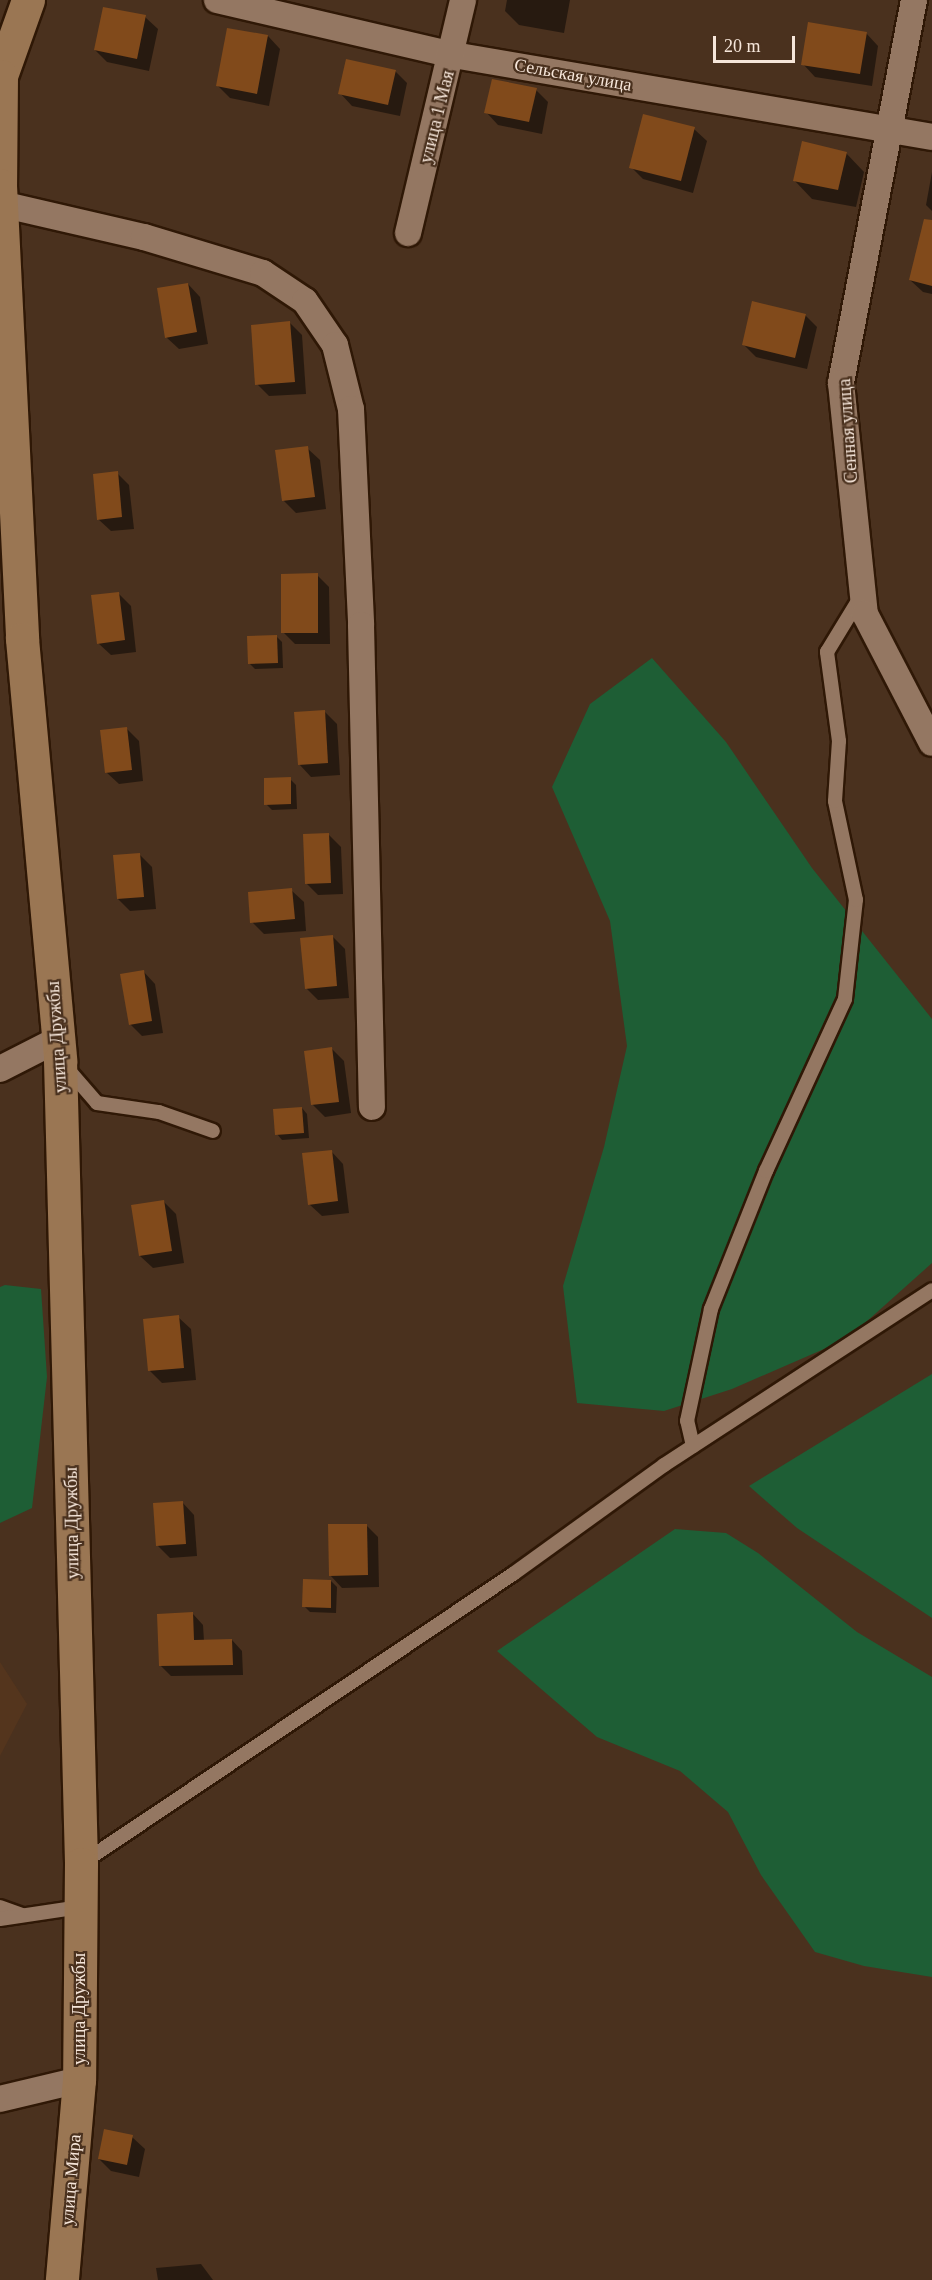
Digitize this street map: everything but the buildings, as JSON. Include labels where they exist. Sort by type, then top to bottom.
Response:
[{"type":"street","name":"улица Дружбы","points":[[27,0],[1,76],[1,204],[21,639],[60,1050],[81,1864],[79,2080]]},
{"type":"street","name":"Сельская улица","points":[[217,0],[453,55],[932,137]]},
{"type":"street","name":"улица 1 Мая","points":[[408,232],[453,55],[463,0]]},
{"type":"street","name":"Сенная улица","points":[[914,0],[841,383],[865,614],[932,743]]},
{"type":"street","points":[[1,204],[144,237],[263,273],[305,301],[335,345],[351,409],[372,1107]]},
{"type":"street","points":[[0,1069],[60,1050]]},
{"type":"street","points":[[0,2099],[79,2080]]},
{"type":"street","name":"улица Мира","points":[[62,2280],[79,2080]]},
{"type":"lane","points":[[693,1446],[687,1421],[711,1309],[766,1171],[845,999],[856,900],[835,801],[839,741],[827,652],[863,592]]},
{"type":"lane","points":[[60,1050],[97,1103],[159,1112],[213,1131]]},
{"type":"lane","points":[[81,1864],[513,1574],[693,1446],[932,1290]]},
{"type":"lane","points":[[0,1907],[24,1916]]},
{"type":"lane","points":[[0,1919],[80,1907]]},
{"type":"shaded area","points":[[0,1662],[27,1704],[0,1756]]},
{"type":"green space","points":[[652,658],[726,742],[812,868],[932,1019],[932,1263],[847,1339],[732,1389],[664,1411],[577,1403],[563,1286],[604,1147],[627,1046],[610,921],[552,787],[590,704]]},
{"type":"green space","points":[[5,1285],[41,1289],[47,1377],[32,1508],[0,1523],[0,1287]]},
{"type":"green space","points":[[932,1374],[932,1618],[797,1528],[749,1486]]},
{"type":"green space","points":[[675,1529],[726,1533],[758,1553],[857,1632],[932,1677],[932,1977],[864,1966],[815,1952],[761,1875],[728,1812],[680,1771],[597,1737],[497,1651]]}]
